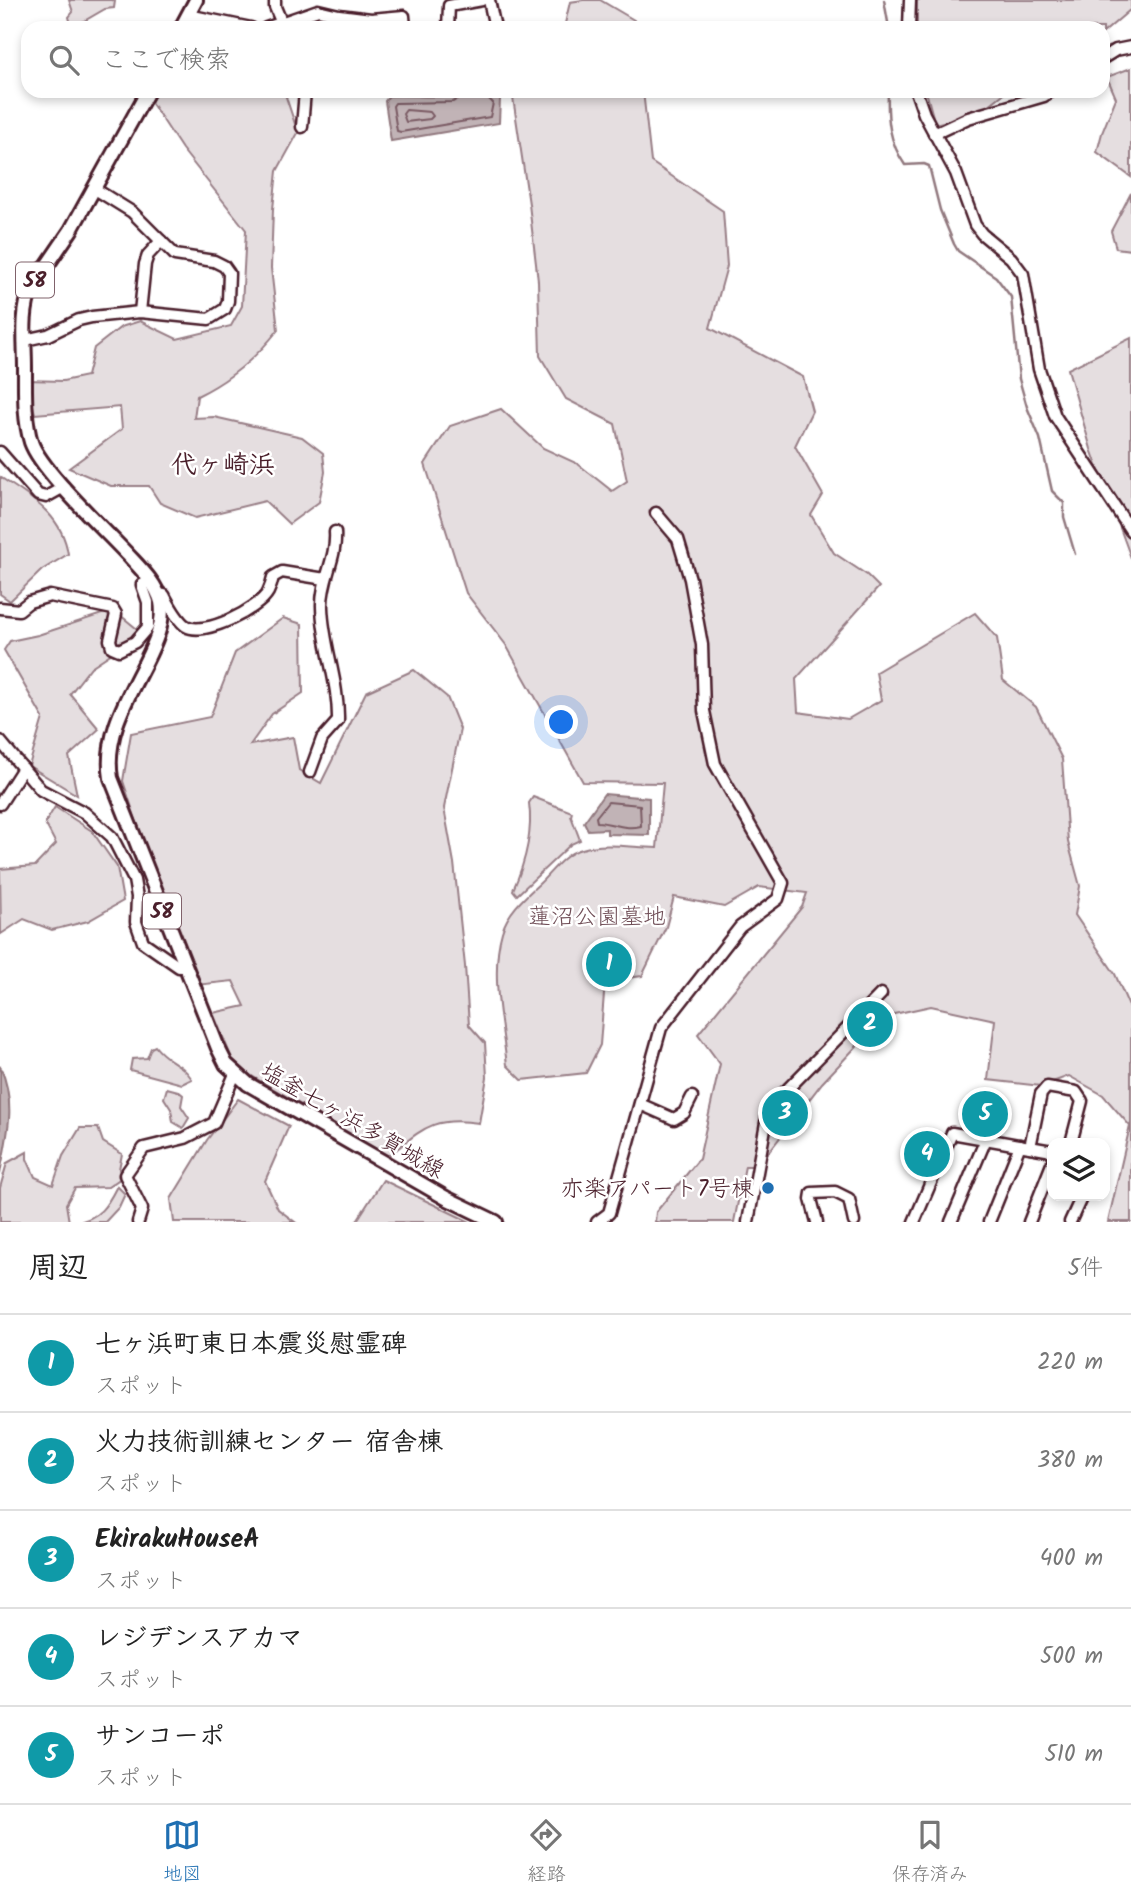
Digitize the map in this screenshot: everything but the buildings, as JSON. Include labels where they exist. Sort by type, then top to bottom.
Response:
[{"type":"main road","points":[[185,21],[196,0]]},
{"type":"main road","name":"塩釜七ヶ浜多賀城線","points":[[144,98],[71,230],[31,289],[24,313],[27,421],[32,443],[40,459],[64,487],[150,580],[157,594],[161,613],[158,633],[115,730],[110,749],[110,771],[119,801],[218,1048],[236,1074],[248,1084],[446,1198],[496,1222]]},
{"type":"street","points":[[275,0],[281,21]]},
{"type":"street","points":[[448,21],[449,6],[482,0]]},
{"type":"street","points":[[489,0],[494,21]]},
{"type":"street","points":[[909,21],[910,0]]},
{"type":"street","points":[[292,21],[318,10],[371,19],[404,16],[404,21]]},
{"type":"street","points":[[188,15],[217,21]]},
{"type":"street","points":[[1110,54],[1131,47]]},
{"type":"street","points":[[302,127],[304,98]]},
{"type":"street","points":[[918,98],[956,173],[975,225],[1011,258],[1023,274],[1040,369],[1055,416],[1130,527]]},
{"type":"street","points":[[934,134],[968,118],[1037,98]]},
{"type":"street","points":[[25,340],[48,335],[79,320],[92,317],[140,312],[209,319],[225,309],[229,273],[223,266],[214,261],[175,255],[132,212],[95,189]]},
{"type":"street","points":[[140,312],[145,264],[148,255],[161,241]]},
{"type":"street","points":[[0,452],[38,495],[46,497],[64,487]]},
{"type":"street","points":[[597,1222],[609,1213],[662,1028],[740,927],[778,899],[783,883],[715,764],[704,711],[702,645],[690,579],[678,539],[656,513]]},
{"type":"street","points":[[310,772],[322,739],[338,721],[334,672],[322,605],[325,579],[336,546],[335,533]]},
{"type":"street","points":[[157,594],[164,595],[186,625],[196,629],[227,622],[246,610],[267,594],[273,577],[282,572],[325,579]]},
{"type":"street","points":[[0,608],[19,610],[29,602],[50,596],[113,609],[116,614],[110,640],[112,647],[119,650],[135,642],[148,627],[148,602],[142,585],[150,580]]},
{"type":"street","points":[[0,741],[41,790],[85,813],[112,837],[134,880],[137,897],[136,922],[143,942],[179,967],[184,967]]},
{"type":"street","points":[[0,804],[23,768]]},
{"type":"street","points":[[748,1222],[767,1117],[772,1105],[881,994]]},
{"type":"street","points":[[138,1222],[142,1209],[125,1175],[144,1148],[185,1138],[215,1123],[236,1074]]},
{"type":"street","points":[[989,1222],[1025,1146],[1041,1094],[1047,1087],[1076,1092],[1082,1101],[1072,1138]]},
{"type":"street","points":[[640,1104],[674,1119],[684,1113],[692,1097]]},
{"type":"street","points":[[914,1222],[952,1133],[1047,1150]]},
{"type":"street","points":[[951,1222],[986,1139]]},
{"type":"street","points":[[1029,1222],[1047,1177]]},
{"type":"street","points":[[817,1222],[811,1199],[813,1193],[835,1192],[849,1199],[854,1222]]},
{"type":"street","points":[[1070,1222],[1080,1201]]},
{"type":"green space","points":[[69,0],[115,1],[114,8],[105,9],[84,21],[70,21],[69,17],[73,12]]},
{"type":"green space","points":[[600,0],[634,21],[566,21],[570,2]]},
{"type":"green space","points":[[917,0],[1131,0],[1131,9],[1110,27],[1110,21],[917,21]]},
{"type":"green space","points":[[1131,68],[1131,177],[1097,152],[1116,98],[1110,84],[1110,76]]},
{"type":"green space","points":[[153,98],[286,98],[298,133],[277,171],[273,209],[271,268],[278,330],[242,368],[197,396],[194,418],[214,417],[302,437],[323,453],[325,472],[319,502],[289,524],[265,501],[195,518],[160,503],[149,486],[111,486],[69,468],[122,429],[120,407],[35,414],[27,380],[63,381],[87,376],[94,348],[121,327],[140,321],[177,339],[231,326],[242,306],[246,230],[182,149],[151,102]]},
{"type":"green space","name":"蓮沼公園墓地","points":[[513,98],[644,98],[651,162],[723,211],[727,266],[710,328],[803,377],[812,411],[795,446],[823,495],[811,515],[834,553],[867,575],[879,587],[796,679],[798,712],[848,719],[881,700],[876,672],[975,613],[997,638],[1003,680],[1036,707],[1062,759],[1068,842],[1080,886],[1075,915],[1115,974],[1131,1011],[1131,1222],[1108,1222],[1130,1126],[1103,1095],[1069,1076],[1041,1086],[988,1080],[995,1020],[931,1006],[885,1016],[822,1083],[758,1166],[745,1166],[734,1222],[655,1222],[656,1212],[699,1159],[720,1064],[698,1034],[802,907],[807,893],[759,887],[724,907],[674,897],[666,927],[642,976],[605,981],[600,1045],[586,1073],[522,1080],[507,1065],[497,981],[499,948],[505,924],[524,898],[560,862],[576,851],[600,846],[657,848],[663,783],[583,782],[506,645],[466,593],[425,464],[450,426],[501,409],[543,448],[578,464],[612,491],[627,481],[615,424],[566,399],[540,356],[538,281]]},
{"type":"green space","points":[[928,98],[998,98],[979,113],[935,124]]},
{"type":"green space","points":[[1131,193],[1131,250],[1116,248],[1111,231]]},
{"type":"green space","points":[[1131,338],[1131,558],[1091,449],[1068,369]]},
{"type":"green space","points":[[0,477],[34,500],[52,518],[65,540],[68,554],[42,570],[10,601],[0,594]]},
{"type":"green space","points":[[114,610],[142,633],[91,667],[70,694],[99,729],[69,756],[77,795],[29,766],[43,718],[4,650],[10,641],[38,635]]},
{"type":"green space","points":[[283,618],[302,624],[303,693],[272,714],[250,745],[293,737],[299,770],[321,783],[366,692],[414,670],[447,697],[460,729],[444,808],[454,863],[469,1025],[485,1043],[487,1077],[479,1123],[439,1123],[410,1138],[388,1156],[250,1075],[232,1059],[213,1013],[245,1006],[233,981],[196,985],[172,928],[123,781],[131,733],[210,717],[235,653]]},
{"type":"green space","points":[[533,797],[572,812],[580,840],[571,844],[517,895],[513,890],[527,847],[529,803]]},
{"type":"green space","points":[[55,807],[92,831],[117,867],[123,901],[88,921],[52,930],[24,919],[1,934],[0,869],[35,866],[56,844],[45,823]]},
{"type":"green space","points":[[155,1046],[192,1079],[182,1084],[130,1070],[132,1059],[147,1058],[151,1048]]},
{"type":"green space","points":[[167,1088],[183,1095],[181,1106],[189,1118],[183,1128],[173,1122],[171,1109],[164,1098]]},
{"type":"green space","points":[[238,1099],[289,1126],[265,1181],[278,1209],[295,1222],[174,1222],[171,1199],[207,1140]]},
{"type":"green space","points":[[80,1128],[98,1128],[103,1142],[122,1154],[119,1169],[121,1178],[108,1187],[75,1188],[66,1204],[69,1222],[0,1222],[0,1188],[7,1163],[27,1152],[27,1159],[35,1177],[53,1185],[63,1156]]},
{"type":"green space","points":[[383,1180],[470,1222],[356,1222]]},
{"type":"green space","points":[[117,1186],[125,1194],[119,1207],[105,1222],[76,1222],[96,1215],[110,1200]]},
{"type":"water","points":[[387,98],[499,98],[499,123],[391,141],[385,101]]},
{"type":"water","points":[[604,794],[649,798],[649,835],[607,834],[607,829],[588,830],[584,822]]},
{"type":"water","points":[[0,1066],[8,1094],[9,1120],[0,1174]]},
{"type":"waterway","points":[[884,0],[888,21]]},
{"type":"waterway","points":[[888,98],[890,130],[895,148],[905,165],[929,166],[940,210],[958,251],[996,277],[1011,297],[1019,379],[1040,438],[1052,491],[1064,503],[1064,517],[1075,554]]},
{"type":"place","name":"七ヶ浜町東日本震災慰霊碑","points":[[609,964]]},
{"type":"place","name":"火力技術訓練センター 宿舎棟","points":[[870,1024]]},
{"type":"place","name":"EkirakuHouseA","points":[[785,1113]]},
{"type":"place","name":"サンコーポ","points":[[985,1114]]},
{"type":"place","name":"レジデンスアカマ","points":[[927,1154]]},
{"type":"place","name":"亦楽アパート7号棟","points":[[768,1188]]},
{"type":"district","name":"代ヶ崎浜","points":[[223,464]]}]
